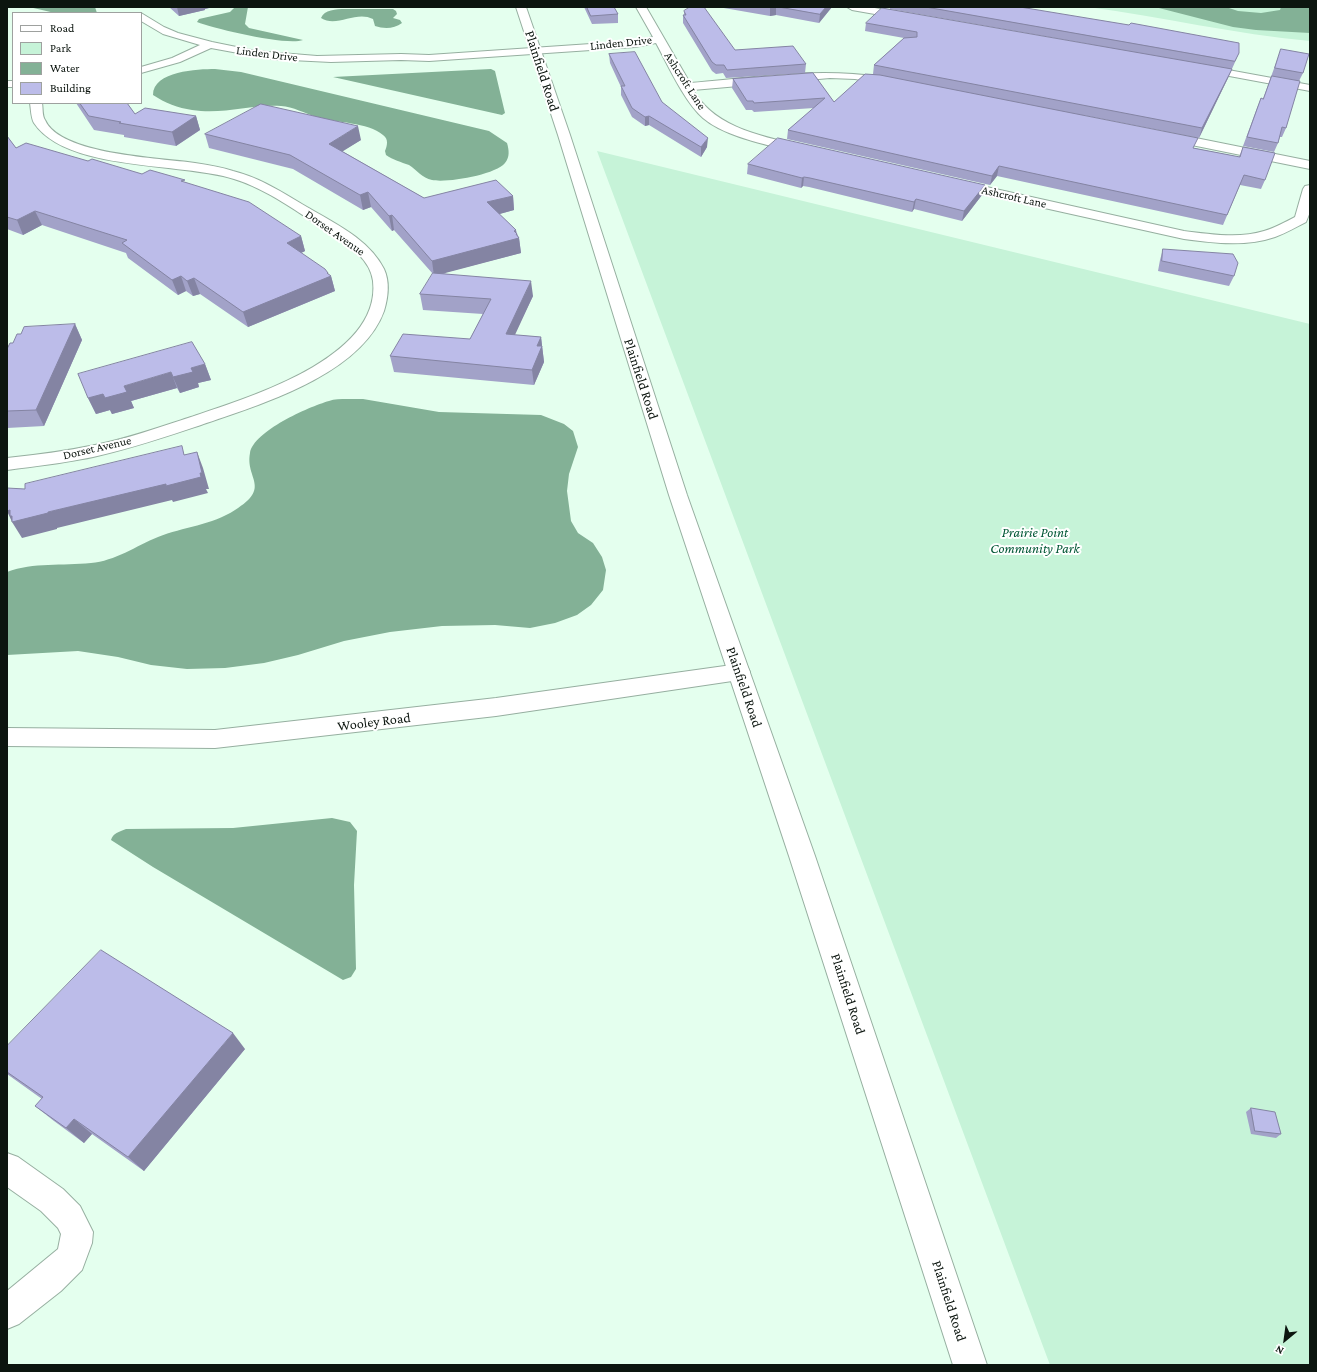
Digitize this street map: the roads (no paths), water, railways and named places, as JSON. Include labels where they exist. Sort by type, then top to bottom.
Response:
[{"type":"street","name":"Plainfield Road","points":[[521,7],[678,495],[802,856],[970,1365]]},
{"type":"street","name":"Ashcroft Lane","points":[[641,7],[695,102],[707,115],[727,127],[761,139],[814,152]]},
{"type":"street","points":[[855,7],[917,19]]},
{"type":"street","name":"Linden Drive","points":[[142,17],[151,24],[169,33],[210,45],[260,54],[316,59],[400,56],[430,58],[534,47],[634,44],[658,39]]},
{"type":"street","points":[[142,70],[176,60],[210,45]]},
{"type":"street","points":[[1192,67],[1310,88]]},
{"type":"street","points":[[686,87],[830,75],[855,76],[902,84]]},
{"type":"street","name":"Dorset Avenue","points":[[7,464],[58,458],[96,450],[170,429],[262,399],[291,387],[340,356],[357,340],[370,324],[377,308],[381,290],[379,275],[370,258],[360,248],[262,185],[233,174],[203,168],[112,157],[73,146],[58,139],[44,128],[35,110],[36,104]]},
{"type":"street","points":[[1158,135],[1310,165]]},
{"type":"street","name":"Ashcroft Lane","points":[[944,181],[1184,235],[1217,239],[1243,238],[1270,234],[1301,219],[1310,189]]},
{"type":"street","name":"Wooley Road","points":[[7,737],[215,739],[496,708],[739,672]]},
{"type":"street","points":[[7,1168],[52,1200],[69,1217],[77,1232],[76,1244],[71,1259],[49,1279],[7,1312]]},
{"type":"water","points":[[29,7],[95,7],[97,12],[51,12]]},
{"type":"water","points":[[235,7],[248,7],[245,24],[249,28],[303,40],[282,41],[267,39],[219,29],[197,22],[199,19],[230,12]]},
{"type":"water","points":[[1155,7],[1226,7],[1238,11],[1261,13],[1280,10],[1281,7],[1310,7],[1310,33],[1256,30],[1233,27]]},
{"type":"water","points":[[338,9],[393,9],[397,14],[393,18],[400,20],[402,23],[385,28],[375,26],[373,19],[367,17],[360,16],[333,21],[327,21],[321,18],[326,12]]},
{"type":"water","points":[[215,69],[241,72],[489,131],[507,143],[509,151],[508,158],[500,167],[481,174],[459,179],[439,181],[432,180],[422,176],[409,165],[394,160],[386,155],[386,138],[377,131],[360,125],[324,119],[281,106],[259,106],[215,111],[192,110],[172,105],[153,95],[155,87],[160,81],[168,76],[188,71]]},
{"type":"water","points":[[491,69],[495,71],[505,113],[502,115],[333,77]]},
{"type":"water","points":[[363,399],[439,412],[541,415],[564,424],[573,431],[578,447],[569,474],[567,491],[571,521],[578,533],[593,543],[602,557],[606,570],[603,590],[591,605],[577,615],[555,623],[530,628],[495,625],[442,626],[390,632],[344,641],[298,655],[264,663],[225,668],[187,669],[151,665],[118,657],[78,651],[7,655],[7,572],[27,567],[100,562],[117,556],[158,537],[226,515],[246,502],[255,489],[249,462],[250,453],[261,436],[271,428],[296,414],[331,400]]},
{"type":"water","points":[[332,818],[350,822],[357,831],[354,885],[356,969],[351,977],[343,980],[153,867],[111,840],[115,834],[126,829],[233,828]]},
{"type":"park label","name":"Prairie Point Community Park","points":[[1035,542]]}]
